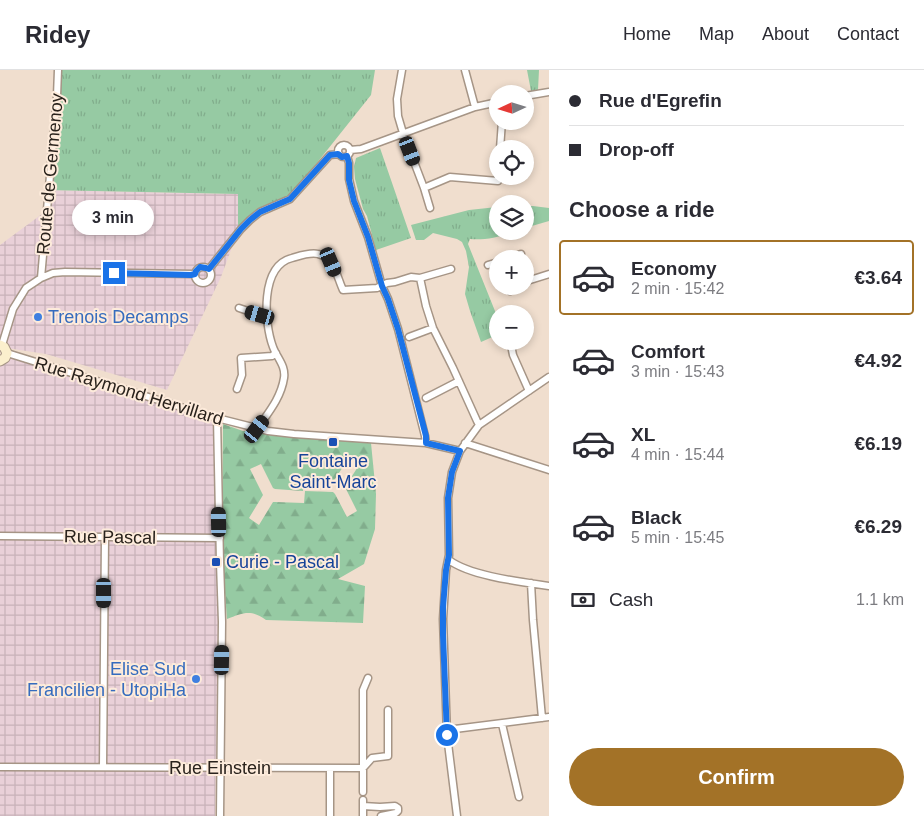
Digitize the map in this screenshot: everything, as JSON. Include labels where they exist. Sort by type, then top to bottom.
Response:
[{"type":"street","name":"Route de Germenoy","points":[[41,278],[58,70]]},
{"type":"street","points":[[402,70],[397,107],[398,116],[430,208]]},
{"type":"street","points":[[464,70],[475,107]]},
{"type":"street","points":[[534,94],[549,92]]},
{"type":"street","points":[[350,150],[361,149],[475,107],[489,104]]},
{"type":"street","points":[[338,154],[338,149],[342,145],[347,145],[350,150]]},
{"type":"street","points":[[350,150],[347,156],[349,180],[354,201],[368,237],[382,286],[398,329],[426,436],[426,443]]},
{"type":"street","points":[[209,269],[250,220],[260,212],[290,199],[330,155],[347,156]]},
{"type":"street","points":[[424,188],[450,177],[489,180]]},
{"type":"street","points":[[257,429],[276,402],[284,381],[285,373],[283,366],[272,346],[266,298],[273,272],[285,260],[314,253],[328,258],[343,290],[377,288],[387,283],[411,277],[420,278],[451,269]]},
{"type":"street","points":[[200,267],[209,269],[211,278],[204,283],[199,282],[195,274],[196,271],[200,267]]},
{"type":"street","points":[[0,361],[6,358],[7,354],[6,348],[1,345],[13,309],[26,288],[41,278],[65,272],[195,274]]},
{"type":"street","points":[[534,278],[549,274]]},
{"type":"street","points":[[420,278],[433,328],[479,424]]},
{"type":"street","points":[[239,308],[260,315],[267,315]]},
{"type":"street","points":[[409,337],[433,328]]},
{"type":"street","points":[[512,350],[529,391]]},
{"type":"street","points":[[237,389],[242,375],[241,358],[272,356],[276,353]]},
{"type":"street","name":"Rue Raymond Hervillard","points":[[7,354],[257,429],[294,434],[426,443],[460,451]]},
{"type":"street","points":[[457,816],[447,730],[443,619],[448,560],[448,498],[452,472],[460,451],[479,424],[549,377]]},
{"type":"street","points":[[426,398],[459,382]]},
{"type":"street","points":[[217,418],[222,622],[220,816]]},
{"type":"street","points":[[465,443],[549,470]]},
{"type":"street","name":"Rue Pascal","points":[[0,536],[220,538]]},
{"type":"street","points":[[103,766],[104,537]]},
{"type":"street","points":[[448,560],[471,571],[508,580],[549,586]]},
{"type":"street","points":[[447,730],[546,718],[533,620],[531,583]]},
{"type":"street","points":[[363,792],[363,690],[368,678]]},
{"type":"street","name":"Rue Einstein","points":[[0,767],[363,768],[372,758],[388,756],[388,710]]},
{"type":"street","points":[[502,724],[519,797]]},
{"type":"street","points":[[330,768],[330,816]]},
{"type":"street","points":[[363,816],[363,803],[380,807],[395,806],[398,808],[396,813],[380,816]]},
{"type":"shaded area","points":[[45,190],[238,194],[238,231],[221,277],[167,390],[46,354],[0,347],[0,245],[42,214]]},
{"type":"shaded area","points":[[0,355],[218,419],[218,620],[215,816],[0,816]]},
{"type":"green space","points":[[56,70],[375,70],[371,95],[289,198],[256,212],[238,231],[238,194],[45,190]]},
{"type":"green space","points":[[527,70],[539,70],[538,90],[534,91],[534,85],[530,85]]},
{"type":"green space","points":[[380,148],[411,238],[376,250],[355,179],[354,167],[356,158]]},
{"type":"green space","points":[[534,206],[549,208],[549,221],[534,225]]},
{"type":"green space","points":[[489,208],[489,238],[470,239],[468,244],[493,305],[489,305],[489,338],[481,342],[465,294],[469,267],[462,242],[433,233],[424,240],[416,240],[411,225],[469,210]]},
{"type":"green space","points":[[223,424],[243,431],[371,443],[376,494],[375,529],[364,564],[338,579],[365,586],[363,623],[266,620],[251,613],[227,619],[222,555]],"holes":[[[350,456],[361,462],[345,487],[357,511],[347,517],[333,492],[305,491],[304,503],[273,502],[259,525],[249,518],[263,495],[250,469],[261,464],[275,489],[303,491],[304,479],[333,481]]]},
{"type":"place","name":"Trenois Decamps","points":[[38,317]]},
{"type":"place","name":"Fontaine Saint-Marc","points":[[333,442]]},
{"type":"place","name":"Curie - Pascal","points":[[216,562]]},
{"type":"place","name":"Elise Sud Francilien - UtopiHa","points":[[196,679]]},
{"type":"route","points":[[114,273],[191,275],[195,274],[200,267],[209,269],[250,220],[260,212],[290,199],[330,155],[347,156],[349,180],[354,201],[368,237],[382,286],[398,329],[426,436],[426,443],[460,451],[452,472],[448,498],[449,555],[443,607],[447,735]]}]
